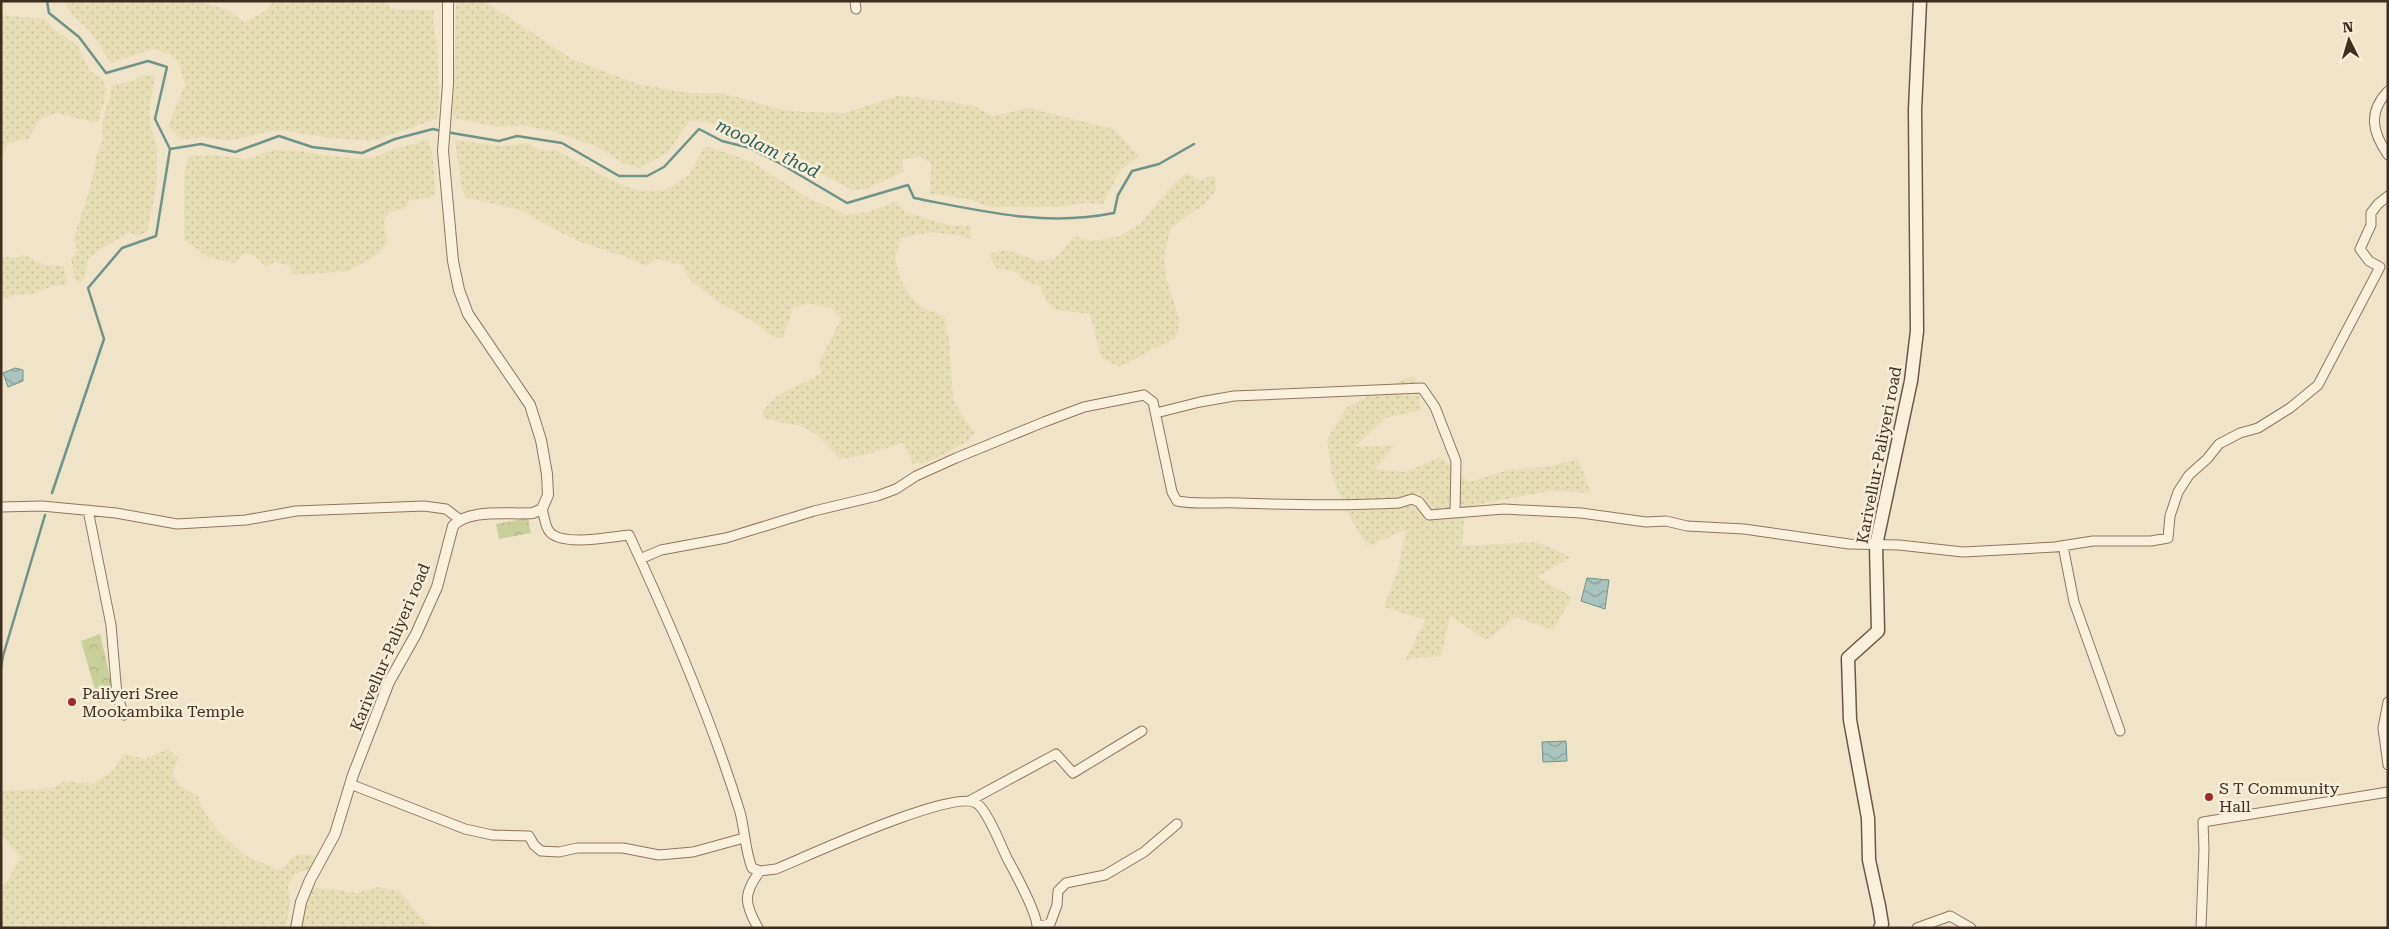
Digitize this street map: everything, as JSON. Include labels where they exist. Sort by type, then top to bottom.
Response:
[{"type":"main road","name":"Karivellur-Paliyeri road","points":[[1880,928],[1882,924],[1880,906],[1869,860],[1868,818],[1850,720],[1848,658],[1878,631],[1876,545],[1911,381],[1917,330],[1915,110],[1920,1]]},
{"type":"street","points":[[448,1],[448,84],[444,139],[449,222],[459,290],[476,329],[492,348],[530,406],[541,440],[547,474],[548,495],[542,509],[549,531],[556,537],[569,540],[629,535],[690,674],[740,814],[752,868],[760,871],[776,869],[925,808],[958,800],[971,800],[1056,754],[1073,773],[1142,731]]},
{"type":"street","points":[[2388,91],[2373,115],[2377,139],[2388,155]]},
{"type":"street","points":[[640,559],[661,550],[726,538],[814,511],[877,496],[896,489],[916,476],[956,458],[1084,407],[1144,395],[1153,402],[1169,479],[1178,501],[1206,504],[1235,503],[1315,506],[1399,503],[1412,499],[1420,502],[1429,515],[1504,509],[1581,513],[1646,522],[1666,521],[1687,526],[1744,529],[1810,539],[1876,545],[1899,545],[1964,552],[2063,546],[2093,541],[2151,541],[2168,538],[2170,516],[2178,492],[2189,475],[2207,459],[2219,444],[2240,433],[2258,428],[2290,408],[2318,385],[2384,267],[2369,261],[2360,249],[2371,225],[2372,213],[2378,204],[2388,196]]},
{"type":"street","points":[[1156,413],[1234,396],[1422,388],[1435,407],[1456,461],[1455,513]]},
{"type":"street","points":[[1,507],[42,506],[88,510],[177,524],[246,520],[296,510],[424,506],[446,509],[459,519],[473,515],[533,513],[542,509]]},
{"type":"street","points":[[88,510],[111,625],[116,695],[124,715]]},
{"type":"street","name":"Karivellur-Paliyeri road","points":[[296,928],[301,902],[310,880],[335,834],[350,784],[389,682],[416,634],[436,587],[453,526],[459,519]]},
{"type":"street","points":[[2063,546],[2074,602],[2120,731]]},
{"type":"street","points":[[2388,702],[2383,728],[2388,765]]},
{"type":"street","points":[[350,784],[465,830],[492,835],[529,836],[534,846],[542,852],[577,848],[623,848],[659,855],[693,852],[744,838]]},
{"type":"street","points":[[2201,928],[2203,822],[2388,792]]},
{"type":"street","points":[[971,800],[978,804],[986,816],[1025,894],[1037,927],[1050,924],[1057,905],[1058,891],[1066,883],[1105,875],[1144,852],[1177,824]]},
{"type":"street","points":[[758,928],[746,897],[750,886],[760,871]]},
{"type":"street","points":[[1917,928],[1950,916],[1971,928]]},
{"type":"shaded area","points":[[64,1],[197,1],[228,10],[244,22],[267,10],[272,1],[386,1],[391,9],[434,10],[433,23],[437,42],[439,100],[437,119],[372,141],[330,138],[286,131],[272,131],[228,141],[204,137],[181,140],[168,126],[185,85],[179,62],[169,54],[153,49],[111,63],[90,31],[74,17]]},
{"type":"shaded area","points":[[456,1],[484,1],[572,59],[638,84],[688,93],[723,93],[783,110],[805,112],[844,113],[897,96],[975,106],[992,116],[1029,108],[1114,129],[1139,156],[1121,169],[1103,204],[1083,203],[1061,207],[989,207],[968,199],[930,194],[931,163],[920,157],[902,159],[903,172],[866,189],[852,190],[756,139],[713,123],[690,121],[667,153],[640,168],[625,164],[595,146],[551,131],[527,126],[497,127],[458,119],[453,115]]},
{"type":"shaded area","points":[[1,15],[45,19],[54,29],[77,45],[90,71],[102,79],[107,91],[98,123],[56,113],[40,120],[28,139],[8,143],[1,156]]},
{"type":"shaded area","points":[[142,75],[155,75],[149,113],[152,132],[157,143],[157,185],[147,231],[138,237],[130,232],[98,251],[88,259],[85,278],[79,283],[74,278],[71,259],[78,250],[73,240],[89,192],[97,154],[103,138],[102,125],[112,85],[133,81]]},
{"type":"shaded area","points":[[427,138],[432,151],[436,196],[409,201],[406,209],[390,212],[384,220],[387,242],[380,253],[349,271],[294,275],[288,265],[274,262],[266,267],[255,256],[244,253],[235,263],[209,258],[184,240],[184,175],[189,156],[215,155],[246,159],[273,150],[301,151],[328,156],[365,159],[414,144]]},
{"type":"shaded area","points":[[455,140],[500,146],[528,143],[539,150],[556,150],[609,179],[630,188],[648,191],[665,190],[688,176],[704,148],[711,147],[752,162],[808,198],[845,214],[868,212],[897,201],[905,212],[952,226],[971,226],[971,239],[959,235],[931,232],[901,238],[895,259],[901,280],[911,297],[923,308],[944,316],[949,339],[953,398],[963,417],[975,432],[968,441],[946,453],[930,461],[913,464],[903,443],[861,456],[840,459],[817,435],[803,427],[763,418],[763,410],[779,395],[822,373],[818,365],[841,319],[831,308],[809,304],[793,308],[783,339],[769,335],[752,321],[717,301],[691,281],[682,265],[656,259],[647,266],[577,241],[520,210],[465,197],[461,183]]},
{"type":"shaded area","points":[[1187,173],[1200,180],[1215,175],[1216,190],[1204,205],[1185,217],[1170,230],[1164,260],[1166,277],[1180,322],[1176,338],[1119,367],[1101,357],[1090,314],[1056,310],[1046,301],[1040,286],[1025,281],[1014,271],[995,268],[990,253],[1007,250],[1038,261],[1055,259],[1074,236],[1091,241],[1121,236],[1141,223],[1172,185]]},
{"type":"shaded area","points":[[22,254],[47,266],[64,266],[68,285],[53,286],[31,294],[13,295],[1,300],[1,257],[18,258]]},
{"type":"shaded area","points":[[1415,375],[1421,410],[1386,418],[1355,447],[1395,445],[1375,469],[1406,472],[1441,457],[1468,482],[1513,469],[1547,467],[1578,459],[1591,493],[1549,491],[1465,507],[1462,546],[1537,542],[1571,557],[1537,577],[1572,597],[1553,630],[1516,617],[1486,640],[1450,616],[1441,656],[1406,659],[1425,620],[1384,607],[1398,569],[1406,530],[1367,546],[1347,512],[1332,475],[1327,440],[1346,408],[1382,389]]},
{"type":"shaded area","points":[[168,749],[178,758],[172,774],[181,787],[198,796],[204,811],[218,831],[246,856],[280,870],[297,854],[316,857],[309,869],[295,874],[288,886],[290,902],[286,928],[1,928],[1,887],[9,879],[20,857],[1,835],[1,791],[52,788],[65,781],[92,784],[113,771],[124,753],[144,759]]},
{"type":"shaded area","points":[[378,887],[400,891],[426,924],[440,928],[301,928],[311,888],[334,889],[356,893]]},
{"type":"green space","points":[[528,518],[531,533],[499,539],[496,524]]},
{"type":"green space","points":[[100,634],[115,699],[99,703],[81,641]]},
{"type":"water","points":[[15,368],[23,370],[23,381],[8,387],[3,373]]},
{"type":"water","points":[[1587,578],[1609,580],[1605,609],[1581,601]]},
{"type":"water","points":[[1566,741],[1567,761],[1543,762],[1542,742]]},
{"type":"waterway","points":[[47,1],[49,13],[79,37],[106,73],[148,61],[167,67],[155,119],[170,149],[156,236],[122,248],[88,288],[104,339],[52,493]]},
{"type":"waterway","name":"moolam thod","points":[[170,149],[201,144],[235,152],[279,136],[312,147],[362,153],[395,139],[433,129],[441,131]]},
{"type":"waterway","name":"moolam thod","points":[[446,132],[499,141],[517,136],[562,143],[619,176],[647,176],[664,167],[699,129],[722,141],[750,148],[847,203],[908,185],[914,198],[1013,216],[1038,218],[1088,217],[1114,213],[1118,195],[1132,171],[1159,164],[1194,144]]},
{"type":"waterway","points":[[1,668],[45,515]]},
{"type":"place","name":"Paliyeri Sree Mookambika Temple","points":[[72,702]]},
{"type":"place","name":"S T Community Hall","points":[[2209,797]]}]
